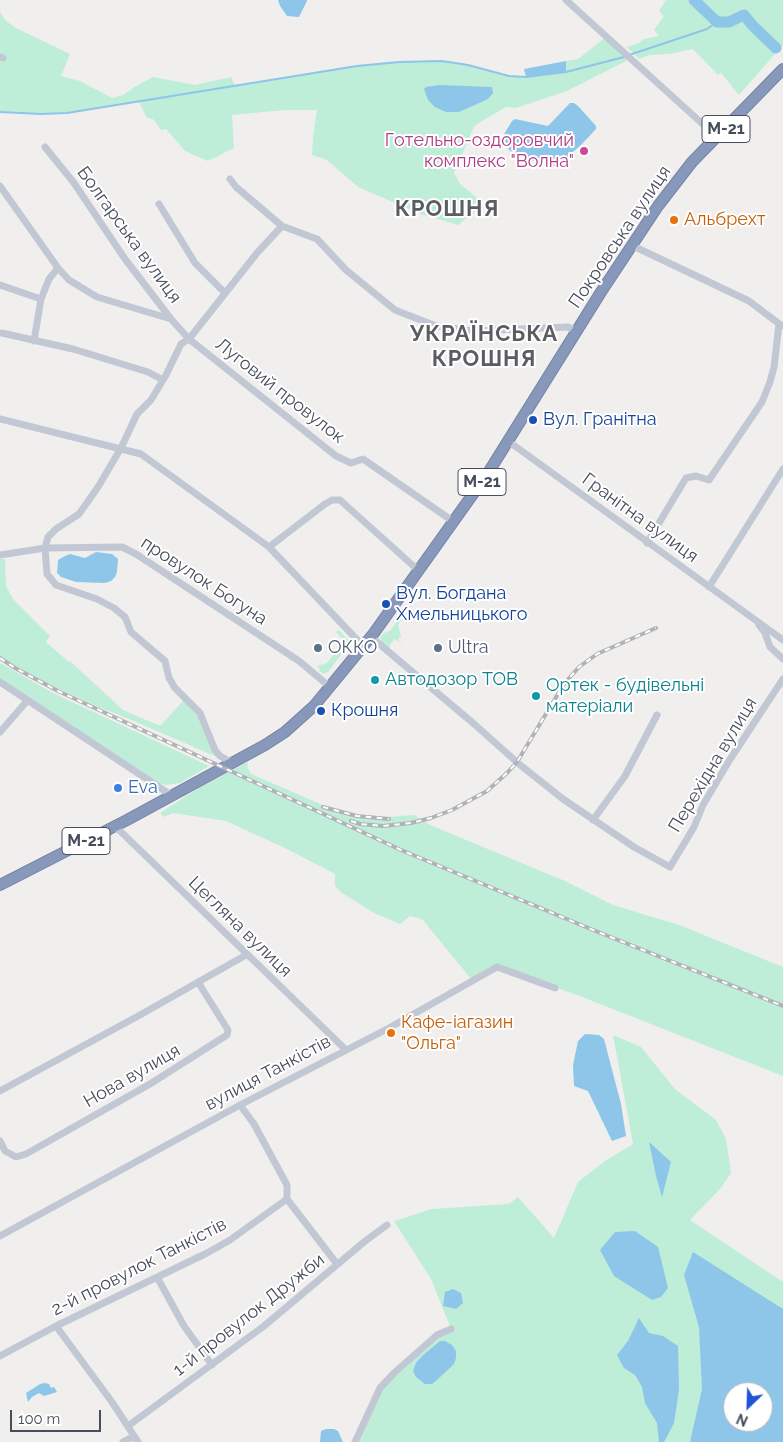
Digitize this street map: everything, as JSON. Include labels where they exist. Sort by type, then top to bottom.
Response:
[{"type":"highway","name":"Покровська вулиця","points":[[0,886],[265,745],[303,716],[330,687],[371,637],[454,522],[508,441],[631,245],[678,179],[692,162],[783,69]]},
{"type":"street","points":[[566,0],[717,137]]},
{"type":"street","name":"Болгарська вулиця","points":[[45,147],[74,183],[125,259],[171,319],[189,339]]},
{"type":"street","points":[[230,179],[236,188],[282,226],[318,239],[346,270],[396,310],[436,326],[473,331],[568,327],[577,331]]},
{"type":"street","points":[[0,186],[58,268],[69,280],[96,297],[171,319]]},
{"type":"street","points":[[159,204],[195,263],[225,294]]},
{"type":"street","points":[[231,762],[220,756],[215,750],[200,713],[175,688],[169,678],[165,660],[131,632],[125,617],[114,608],[82,593],[56,585],[47,574],[45,548],[48,537],[56,529],[79,514],[98,487],[121,448],[137,414],[151,400],[181,344],[189,339],[257,253],[282,226]]},
{"type":"street","points":[[631,245],[749,301],[781,325],[774,367],[762,402],[709,480],[696,476],[686,478],[647,543]]},
{"type":"street","points":[[34,340],[41,298],[49,279],[58,268]]},
{"type":"street","points":[[0,285],[41,298]]},
{"type":"street","points":[[2,333],[73,349],[148,372],[163,380]]},
{"type":"street","name":"Луговий провулок","points":[[189,339],[336,456],[351,463],[363,459],[454,522]]},
{"type":"street","points":[[0,419],[142,454],[269,546],[363,646]]},
{"type":"street","name":"Гранітна вулиця","points":[[508,441],[783,640]]},
{"type":"street","points":[[709,587],[783,468]]},
{"type":"street","points":[[269,546],[325,504],[332,500],[340,500],[419,571]]},
{"type":"street","name":"провулок Богуна","points":[[0,555],[45,548],[122,546],[299,661],[330,687]]},
{"type":"street","name":"Гранітна вулиця","points":[[754,620],[765,633],[770,647],[783,659]]},
{"type":"street","points":[[371,637],[522,767],[562,799],[594,820],[625,776],[658,716]]},
{"type":"street","name":"Перехідна вулиця","points":[[594,820],[634,847],[670,867],[694,827],[703,805],[729,761],[783,679]]},
{"type":"street","points":[[0,682],[170,796]]},
{"type":"street","points":[[0,732],[27,701]]},
{"type":"street","name":"Цегляна вулиця","points":[[115,826],[345,1049]]},
{"type":"street","points":[[0,1091],[246,954]]},
{"type":"street","name":"вулиця Танкістів","points":[[0,1236],[240,1105],[345,1049],[389,1028],[497,967],[556,988]]},
{"type":"street","name":"Нова вулиця","points":[[0,1141],[5,1151],[16,1157],[26,1154],[150,1084],[227,1035],[228,1030],[198,982]]},
{"type":"street","points":[[240,1105],[254,1124],[287,1185],[287,1199],[337,1264]]},
{"type":"street","name":"2-й провулок Танкістів","points":[[0,1356],[56,1326],[222,1244],[287,1199]]},
{"type":"street","name":"1-й провулок Дружби","points":[[128,1426],[264,1326],[337,1264],[387,1225]]},
{"type":"street","points":[[157,1277],[184,1326],[212,1365]]},
{"type":"street","points":[[56,1326],[112,1402],[136,1440],[123,1442]]},
{"type":"street","points":[[355,1442],[380,1388],[400,1367],[437,1335],[451,1329]]},
{"type":"green space","points":[[666,0],[783,0],[783,45],[739,95],[721,73],[718,75],[693,49],[669,54],[649,55],[639,59],[627,47],[644,39],[659,36],[654,30],[664,16],[659,11]]},
{"type":"green space","points":[[0,12],[5,20],[16,28],[70,54],[61,76],[80,81],[112,98],[123,95],[153,77],[195,85],[231,77],[235,85],[357,66],[399,62],[442,61],[468,65],[509,76],[539,76],[566,72],[566,61],[578,59],[606,37],[630,59],[567,91],[516,108],[506,107],[477,124],[454,173],[460,184],[482,202],[477,210],[458,225],[421,214],[358,187],[327,160],[312,155],[317,110],[285,110],[232,115],[234,148],[208,161],[185,151],[166,129],[161,130],[153,119],[147,118],[139,102],[67,113],[0,112]]},
{"type":"green space","points":[[0,559],[5,559],[6,586],[13,599],[50,636],[46,642],[70,661],[123,710],[160,726],[184,700],[201,720],[213,754],[217,757],[98,707],[38,679],[0,655]]},
{"type":"green space","points":[[402,613],[403,617],[398,625],[401,636],[398,640],[405,645],[394,639],[390,649],[380,638],[384,633],[390,631]]},
{"type":"green space","points":[[339,630],[349,641],[349,644],[328,672],[324,674],[319,671],[320,669],[317,666],[327,663],[344,641],[336,632]]},
{"type":"green space","points":[[0,663],[53,693],[209,766],[180,783],[166,785],[159,783],[0,679]]},
{"type":"green space","points":[[248,762],[247,767],[251,774],[332,809],[358,815],[387,817],[414,815],[430,825],[565,881],[613,905],[679,925],[783,967],[783,1076],[577,995],[497,967],[472,980],[422,919],[410,916],[400,924],[374,913],[342,893],[335,886],[335,874],[285,848],[226,821],[173,813],[164,817],[160,813],[200,787]]},
{"type":"green space","points":[[613,1035],[641,1047],[675,1089],[716,1120],[726,1139],[731,1173],[721,1188],[690,1220],[783,1282],[783,1442],[355,1442],[375,1398],[414,1354],[451,1329],[431,1279],[394,1221],[432,1209],[509,1204],[518,1197],[554,1238],[578,1182],[605,1161],[633,1144]]},
{"type":"water","points":[[278,0],[307,1],[299,17],[287,16]]},
{"type":"water","points":[[566,61],[566,72],[526,77],[524,69]]},
{"type":"water","points":[[439,85],[492,87],[493,93],[488,99],[459,112],[446,112],[435,107],[428,100],[424,89]]},
{"type":"water","points":[[570,103],[578,106],[596,126],[596,129],[580,146],[556,166],[541,164],[510,151],[503,141],[503,136],[515,119],[548,126]]},
{"type":"water","points":[[96,552],[112,554],[118,559],[117,572],[111,581],[105,583],[76,582],[61,577],[57,573],[58,560],[65,556],[70,554],[85,558]]},
{"type":"water","points":[[585,1034],[599,1035],[604,1039],[621,1104],[626,1136],[612,1141],[588,1091],[574,1086],[573,1065],[578,1041]]},
{"type":"water","points":[[649,1142],[671,1162],[662,1197],[656,1176]]},
{"type":"water","points":[[635,1231],[658,1247],[668,1288],[661,1297],[652,1300],[614,1276],[600,1250],[615,1232]]},
{"type":"water","points":[[693,1252],[783,1309],[783,1442],[690,1442],[702,1389],[699,1327],[684,1275]]},
{"type":"water","points":[[453,1289],[461,1293],[463,1303],[456,1309],[443,1306],[445,1292]]},
{"type":"water","points":[[639,1318],[649,1333],[663,1336],[678,1346],[679,1390],[674,1423],[664,1442],[659,1442],[657,1423],[645,1403],[642,1387],[635,1375],[624,1368],[617,1355],[628,1341]]},
{"type":"water","points":[[440,1341],[445,1341],[452,1345],[456,1351],[454,1364],[432,1384],[425,1384],[416,1377],[413,1371],[416,1363],[422,1356]]},
{"type":"water","points":[[45,1383],[49,1384],[51,1388],[54,1387],[57,1392],[44,1396],[39,1393],[28,1402],[26,1393]]},
{"type":"water","points":[[326,1429],[338,1431],[343,1442],[320,1442],[321,1431]]},
{"type":"waterway","points":[[694,0],[717,22],[729,22],[744,15],[776,48]]},
{"type":"waterway","points":[[629,55],[707,29],[717,22]]},
{"type":"waterway","points":[[0,112],[67,113],[357,66],[399,62],[442,61],[468,65],[509,76],[526,77],[566,72],[624,57]]},
{"type":"railway","points":[[351,821],[360,824],[383,826],[411,823],[452,810],[487,791],[517,762],[564,684],[579,667],[597,654],[656,628]]},
{"type":"railway","points":[[0,658],[58,691],[401,850],[783,1006]]},
{"type":"railway","points":[[323,807],[357,816],[389,819]]},
{"type":"place","name":"Готельно-оздоровчий комплекс \"Волна\"","points":[[584,151]]},
{"type":"place","name":"Альбрехт","points":[[674,220]]},
{"type":"place","name":"Вул. Гранітна","points":[[533,420]]},
{"type":"place","name":"Вул. Богдана Хмельницького","points":[[386,604]]},
{"type":"place","name":"ОККО","points":[[318,648]]},
{"type":"place","name":"Ultra","points":[[438,648]]},
{"type":"place","name":"Автодозор ТОВ","points":[[375,680]]},
{"type":"place","name":"Ортек - будівельні матеріали","points":[[536,696]]},
{"type":"place","name":"Крошня","points":[[321,711]]},
{"type":"place","name":"Eva","points":[[118,788]]},
{"type":"place","name":"Кафе-іагазин \"Ольга\"","points":[[391,1033]]},
{"type":"district","name":"КРОШНЯ","points":[[447,209]]},
{"type":"district","name":"УКРАЇНСЬКА КРОШНЯ","points":[[484,346]]}]
